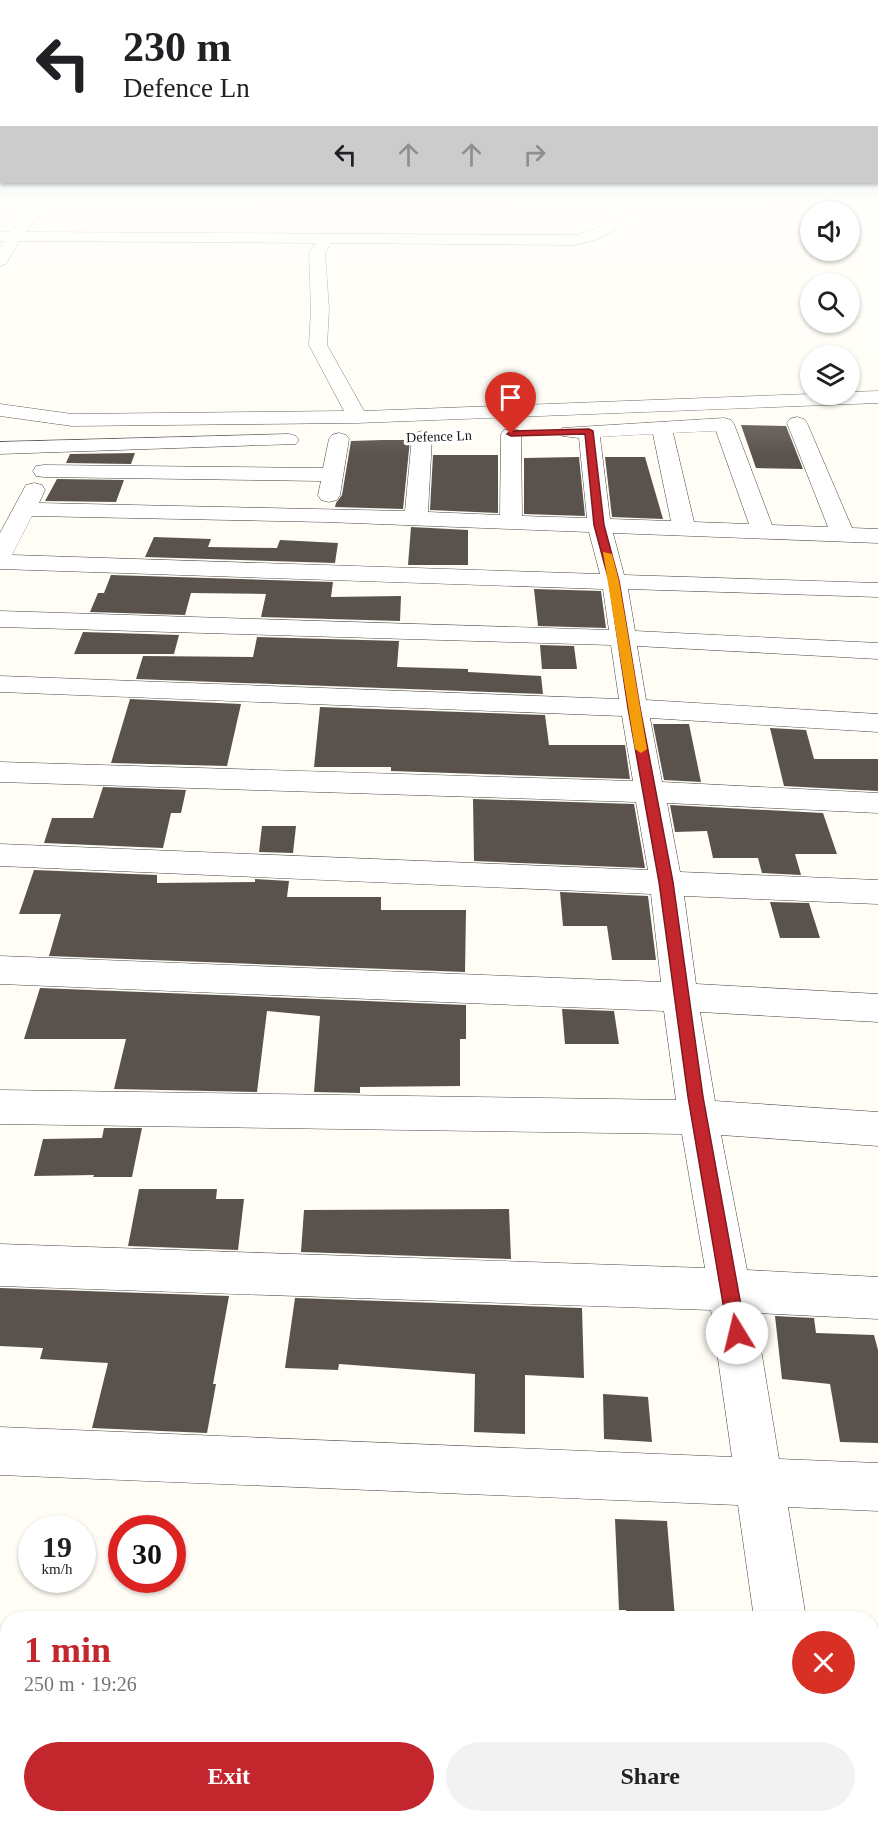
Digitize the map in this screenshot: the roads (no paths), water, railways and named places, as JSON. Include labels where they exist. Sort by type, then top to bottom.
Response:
[{"type":"street","points":[[319,285],[318,345],[357,417]]},
{"type":"street","points":[[0,410],[72,420],[357,417],[878,397]]},
{"type":"street","points":[[820,422],[787,423],[843,535]]},
{"type":"street","name":"Defence Ln","points":[[489,435],[734,424],[763,532]]},
{"type":"street","points":[[662,429],[684,529]]},
{"type":"street","points":[[589,431],[599,525],[614,581],[634,708],[666,882],[680,997],[730,1290],[779,1611]]},
{"type":"street","points":[[511,434],[512,522]]},
{"type":"street","name":"Defence Ln","points":[[398,437],[444,436]]},
{"type":"street","points":[[416,518],[422,437]]},
{"type":"street","points":[[0,448],[363,438]]},
{"type":"street","points":[[327,515],[339,439]]},
{"type":"street","points":[[0,555],[57,446]]},
{"type":"street","points":[[44,471],[332,475]]},
{"type":"street","points":[[24,509],[327,515],[878,536]]},
{"type":"street","points":[[0,562],[878,590]]},
{"type":"street","points":[[0,619],[624,638],[878,651]]},
{"type":"street","points":[[0,684],[634,708],[878,723]]},
{"type":"street","points":[[0,772],[649,792],[878,803]]},
{"type":"street","points":[[0,855],[878,892]]},
{"type":"street","points":[[0,970],[680,997],[878,1008]]},
{"type":"street","points":[[0,1107],[699,1117],[878,1129]]},
{"type":"street","points":[[0,1265],[730,1290],[878,1298]]},
{"type":"street","points":[[0,1451],[878,1487]]}]
